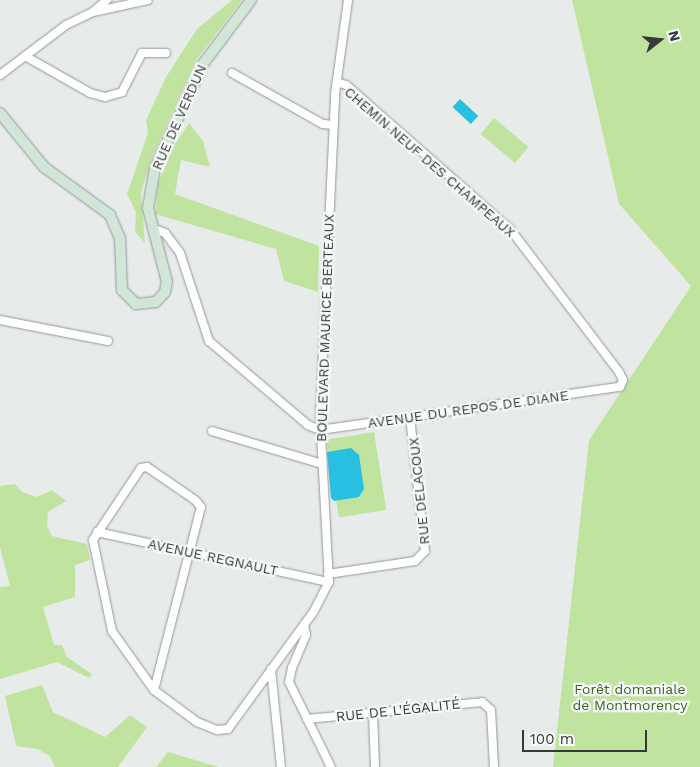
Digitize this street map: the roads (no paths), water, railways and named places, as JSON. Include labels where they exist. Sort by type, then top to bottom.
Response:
[{"type":"main road","name":"RUE DE VERDUN","points":[[0,113],[44,167],[110,215],[120,238],[120,286],[128,299],[141,305],[160,299],[167,287],[166,274],[148,208],[150,189],[163,149],[207,57],[251,0]]},
{"type":"street","points":[[0,75],[66,25],[92,12],[107,0]]},
{"type":"street","points":[[92,12],[148,0]]},
{"type":"street","name":"BOULEVARD MAURICE BERTEAUX","points":[[329,582],[320,430],[336,82],[348,0]]},
{"type":"street","points":[[25,56],[90,93],[105,97],[122,92],[142,54],[166,54]]},
{"type":"street","points":[[232,73],[323,124],[334,125]]},
{"type":"street","name":"CHEMIN NEUF DES CHAMPEAUX","points":[[336,82],[346,85],[510,229],[619,372],[623,380],[617,388]]},
{"type":"street","points":[[152,228],[164,233],[180,253],[209,340],[308,425],[320,430]]},
{"type":"street","points":[[0,320],[108,341]]},
{"type":"street","name":"AVENUE DU REPOS DE DIANE","points":[[320,430],[617,388]]},
{"type":"street","name":"RUE DELACOUX","points":[[328,574],[415,561],[425,551],[410,418]]},
{"type":"street","points":[[212,431],[322,464]]},
{"type":"street","points":[[154,690],[190,552],[199,503],[147,467],[140,468],[93,540],[112,632],[154,690],[197,722],[222,731],[228,729],[304,626],[329,582]]},
{"type":"street","name":"AVENUE REGNAULT","points":[[97,532],[329,582]]},
{"type":"street","points":[[304,626],[306,635],[292,668],[289,682],[331,767]]},
{"type":"street","points":[[271,669],[281,767]]},
{"type":"street","name":"RUE DE L'ÉGALITÉ","points":[[307,719],[482,702],[488,705],[494,767]]},
{"type":"street","points":[[373,713],[375,767]]},
{"type":"water","points":[[460,99],[478,116],[471,124],[452,107]]},
{"type":"water","points":[[351,448],[359,455],[364,489],[359,497],[334,501],[331,498],[327,452]]},
{"type":"park label","name":"Forêt domaniale de Montmorency","points":[[630,698]]}]
